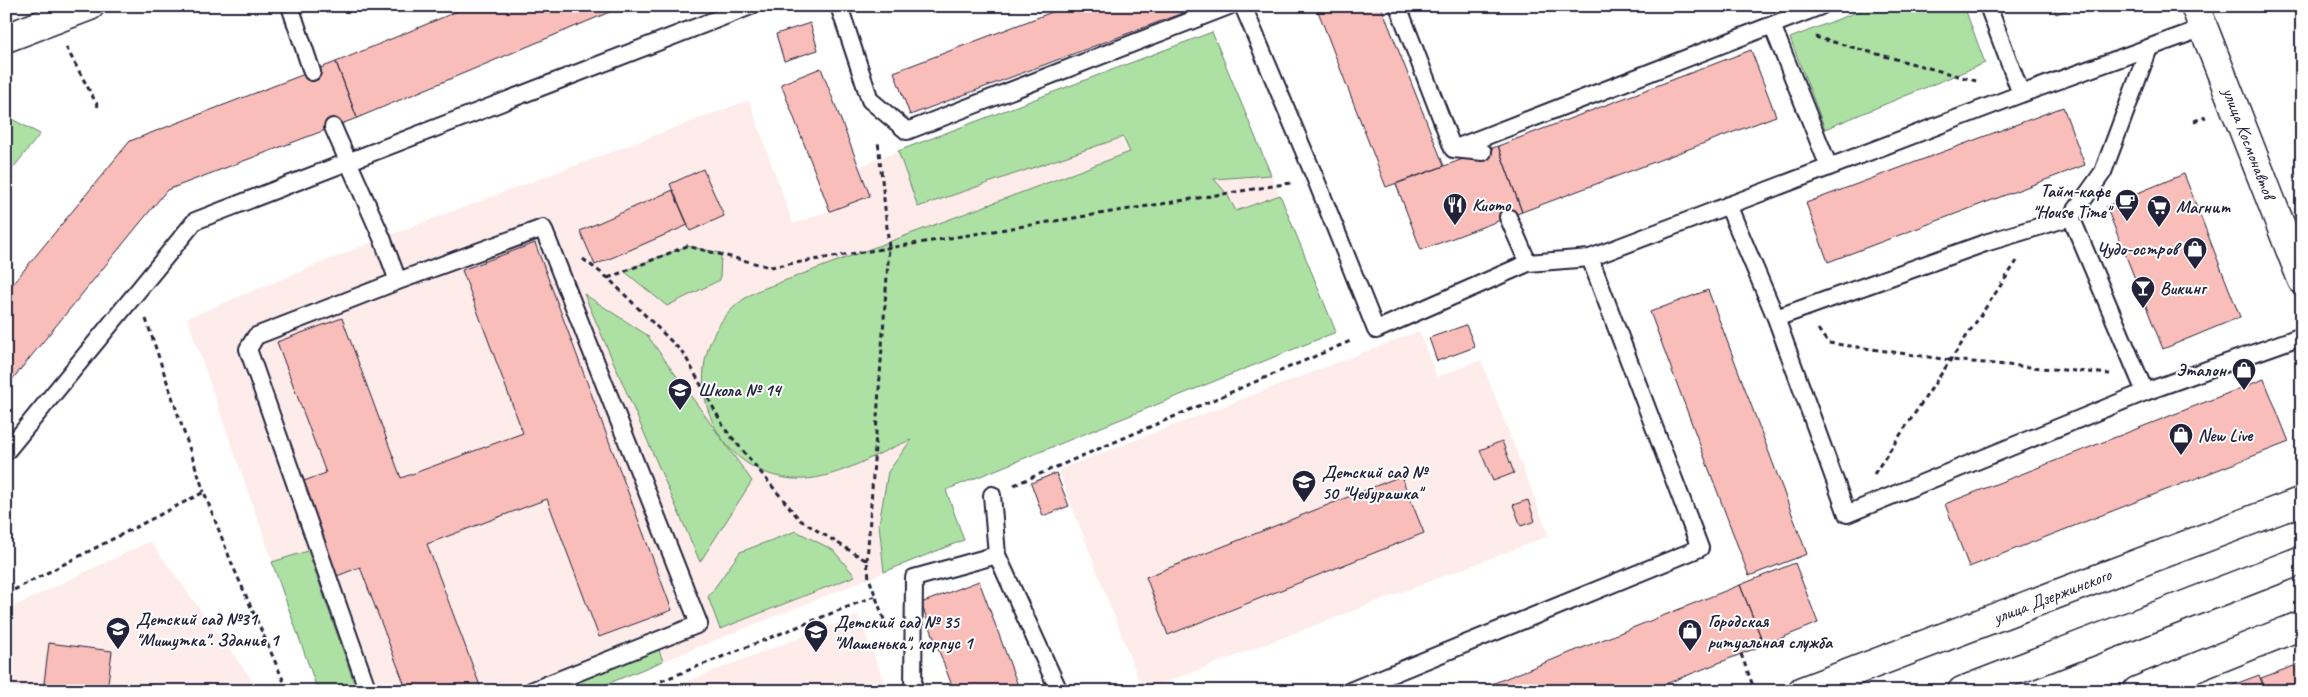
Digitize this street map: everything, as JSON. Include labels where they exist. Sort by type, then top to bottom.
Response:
[{"type":"street","points":[[6,38],[90,6]]},
{"type":"street","name":"улица Космонавтов","points":[[2199,17],[2302,280]]},
{"type":"street","name":"улица Дзержинского","points":[[1802,691],[2302,501]]},
{"type":"street","points":[[1962,691],[2302,560]]},
{"type":"street","points":[[2137,691],[2302,625]]},
{"type":"lane","points":[[290,6],[312,72]]},
{"type":"lane","points":[[6,452],[195,221],[751,6]]},
{"type":"lane","points":[[839,6],[870,100],[907,131],[1229,6]]},
{"type":"lane","points":[[1243,6],[1376,330],[1528,263],[1590,258],[2021,94],[2149,48],[2199,17]]},
{"type":"lane","points":[[1453,149],[1821,6]]},
{"type":"lane","points":[[1988,6],[2021,94]]},
{"type":"lane","points":[[1398,7],[1453,149]]},
{"type":"lane","points":[[1772,25],[1829,167]]},
{"type":"lane","points":[[1776,318],[1985,243],[2071,217],[2103,172],[2149,48]]},
{"type":"lane","points":[[333,127],[382,238],[398,281]]},
{"type":"lane","points":[[1453,149],[1483,152]]},
{"type":"lane","points":[[1728,205],[1776,318],[1848,514],[2145,392],[2302,336]]},
{"type":"lane","points":[[1508,217],[1528,263]]},
{"type":"lane","points":[[2071,217],[2145,392]]},
{"type":"lane","points":[[368,691],[248,349],[256,336],[543,228],[700,624],[532,691]]},
{"type":"lane","points":[[1350,691],[1700,548],[1590,258]]},
{"type":"lane","points":[[992,494],[998,555],[1059,691]]},
{"type":"lane","points":[[913,691],[914,578],[998,555]]},
{"type":"path","points":[[1772,25],[2021,94]]},
{"type":"path","points":[[64,42],[100,110]]},
{"type":"path","points":[[870,100],[881,157],[889,247],[867,561],[869,578],[888,630]]},
{"type":"path","points":[[608,278],[687,246],[770,267],[1316,180]]},
{"type":"path","points":[[1848,514],[2040,226]]},
{"type":"path","points":[[543,228],[608,278],[684,354],[725,429],[800,520],[867,561]]},
{"type":"path","points":[[137,292],[204,492],[232,564],[288,691]]},
{"type":"path","points":[[1802,309],[1828,343],[1950,360],[2138,376]]},
{"type":"path","points":[[992,494],[1376,330]]},
{"type":"path","points":[[6,594],[204,492]]},
{"type":"path","points":[[636,691],[875,596]]},
{"type":"path","points":[[1741,654],[1755,691]]},
{"type":"shaded area","name":"Школа № 14","points":[[1212,32],[1336,332],[946,490],[964,540],[590,691],[318,691],[187,318],[382,238],[749,100],[793,224],[870,196],[860,166]]},
{"type":"shaded area","name":"Детский сад № 50 \"Чебурашка\"","points":[[1419,331],[1437,377],[1481,360],[1549,536],[1143,691],[1058,470]]},
{"type":"shaded area","name":"Детский сад №31 \"Мишутка\". Здание 1","points":[[150,541],[260,691],[6,691],[6,610]]},
{"type":"shaded area","name":"Детский сад № 35 \"Машенька\", корпус 1","points":[[858,615],[888,691],[662,691]]},
{"type":"green space","points":[[1872,6],[1964,6],[1985,63],[1825,129],[1790,38]]},
{"type":"green space","points":[[1212,32],[1271,175],[1214,179],[1227,194],[1236,211],[1280,195],[1336,332],[946,490],[964,540],[884,572],[879,524],[888,472],[911,440],[839,472],[809,479],[793,479],[759,470],[733,452],[715,427],[705,399],[704,368],[712,338],[730,312],[757,291],[1130,152],[1123,137],[918,207],[898,151]]},
{"type":"green space","points":[[6,116],[40,134],[6,177]]},
{"type":"green space","points":[[687,246],[721,253],[720,280],[667,306],[624,271]]},
{"type":"green space","points":[[584,294],[647,335],[752,481],[700,562]]},
{"type":"green space","points":[[796,531],[833,550],[855,576],[720,629],[708,597],[740,552]]},
{"type":"green space","points":[[308,551],[357,691],[318,691],[272,562]]},
{"type":"green space","points":[[657,645],[663,661],[590,691],[545,691]]},
{"type":"building","points":[[470,6],[624,6],[357,118],[336,62]]},
{"type":"building","points":[[1068,6],[1196,8],[910,115],[894,72]]},
{"type":"building","points":[[1316,6],[1381,6],[1444,166],[1386,187]]},
{"type":"building","points":[[2053,6],[2077,6],[2056,14]]},
{"type":"building","points":[[810,23],[818,50],[784,61],[776,34]]},
{"type":"building","points":[[1751,50],[1776,116],[1522,212],[1498,146]]},
{"type":"building","points":[[336,62],[357,118],[167,190],[6,387],[6,292],[130,141]]},
{"type":"building","points":[[821,68],[870,196],[830,211],[781,84]]},
{"type":"building","points":[[2063,107],[2085,165],[1828,262],[1806,203]]},
{"type":"building","points":[[1498,146],[1522,212],[1421,250],[1396,184]]},
{"type":"building","points":[[703,169],[724,216],[690,231],[670,184]]},
{"type":"building","points":[[2184,174],[2240,317],[2163,349],[2106,206]]},
{"type":"building","points":[[673,190],[688,225],[595,265],[580,231]]},
{"type":"building","points":[[535,243],[672,610],[599,637],[547,499],[427,544],[482,691],[407,691],[360,567],[337,576],[301,482],[326,473],[277,342],[342,318],[401,478],[523,433],[462,270]]},
{"type":"building","points":[[1708,290],[1807,554],[1749,576],[1650,312]]},
{"type":"building","points":[[1466,325],[1475,347],[1437,361],[1429,338]]},
{"type":"building","points":[[2264,379],[2289,442],[1969,567],[1945,504]]},
{"type":"building","points":[[1502,441],[1514,473],[1493,481],[1480,450]]},
{"type":"building","points":[[1056,473],[1069,506],[1043,516],[1031,483]]},
{"type":"building","points":[[1401,476],[1424,533],[1168,635],[1146,577]]},
{"type":"building","points":[[1528,500],[1535,521],[1521,526],[1513,505]]},
{"type":"building","points":[[1795,563],[1818,623],[1764,645],[1740,585]]},
{"type":"building","points":[[979,581],[1020,691],[954,691],[921,603]]},
{"type":"building","points":[[1740,585],[1764,645],[1648,691],[1474,691]]},
{"type":"building","points":[[49,643],[112,651],[107,691],[43,691]]},
{"type":"building","points":[[2302,663],[2302,691],[2266,691],[2261,678]]},
{"type":"building","points":[[2259,675],[2265,691],[2219,691],[2238,683]]},
{"type":"place","name":"Тайм-кафе \"House Time\"","points":[[2127,222]]},
{"type":"place","name":"Киото","points":[[1455,226]]},
{"type":"place","name":"Магнит","points":[[2159,228]]},
{"type":"place","name":"Чудо-остров","points":[[2195,270]]},
{"type":"place","name":"Викинг","points":[[2143,309]]},
{"type":"place","name":"Эталон","points":[[2244,391]]},
{"type":"place","name":"Школа № 14","points":[[680,411]]},
{"type":"place","name":"New Live","points":[[2181,456]]},
{"type":"place","name":"Детский сад № 50 \"Чебурашка\"","points":[[1304,503]]},
{"type":"place","name":"Детский сад №31 \"Мишутка\". Здание 1","points":[[118,650]]},
{"type":"place","name":"Городская ритуальная служба","points":[[1690,652]]},
{"type":"place","name":"Детский сад № 35 \"Машенька\", корпус 1","points":[[816,653]]}]
